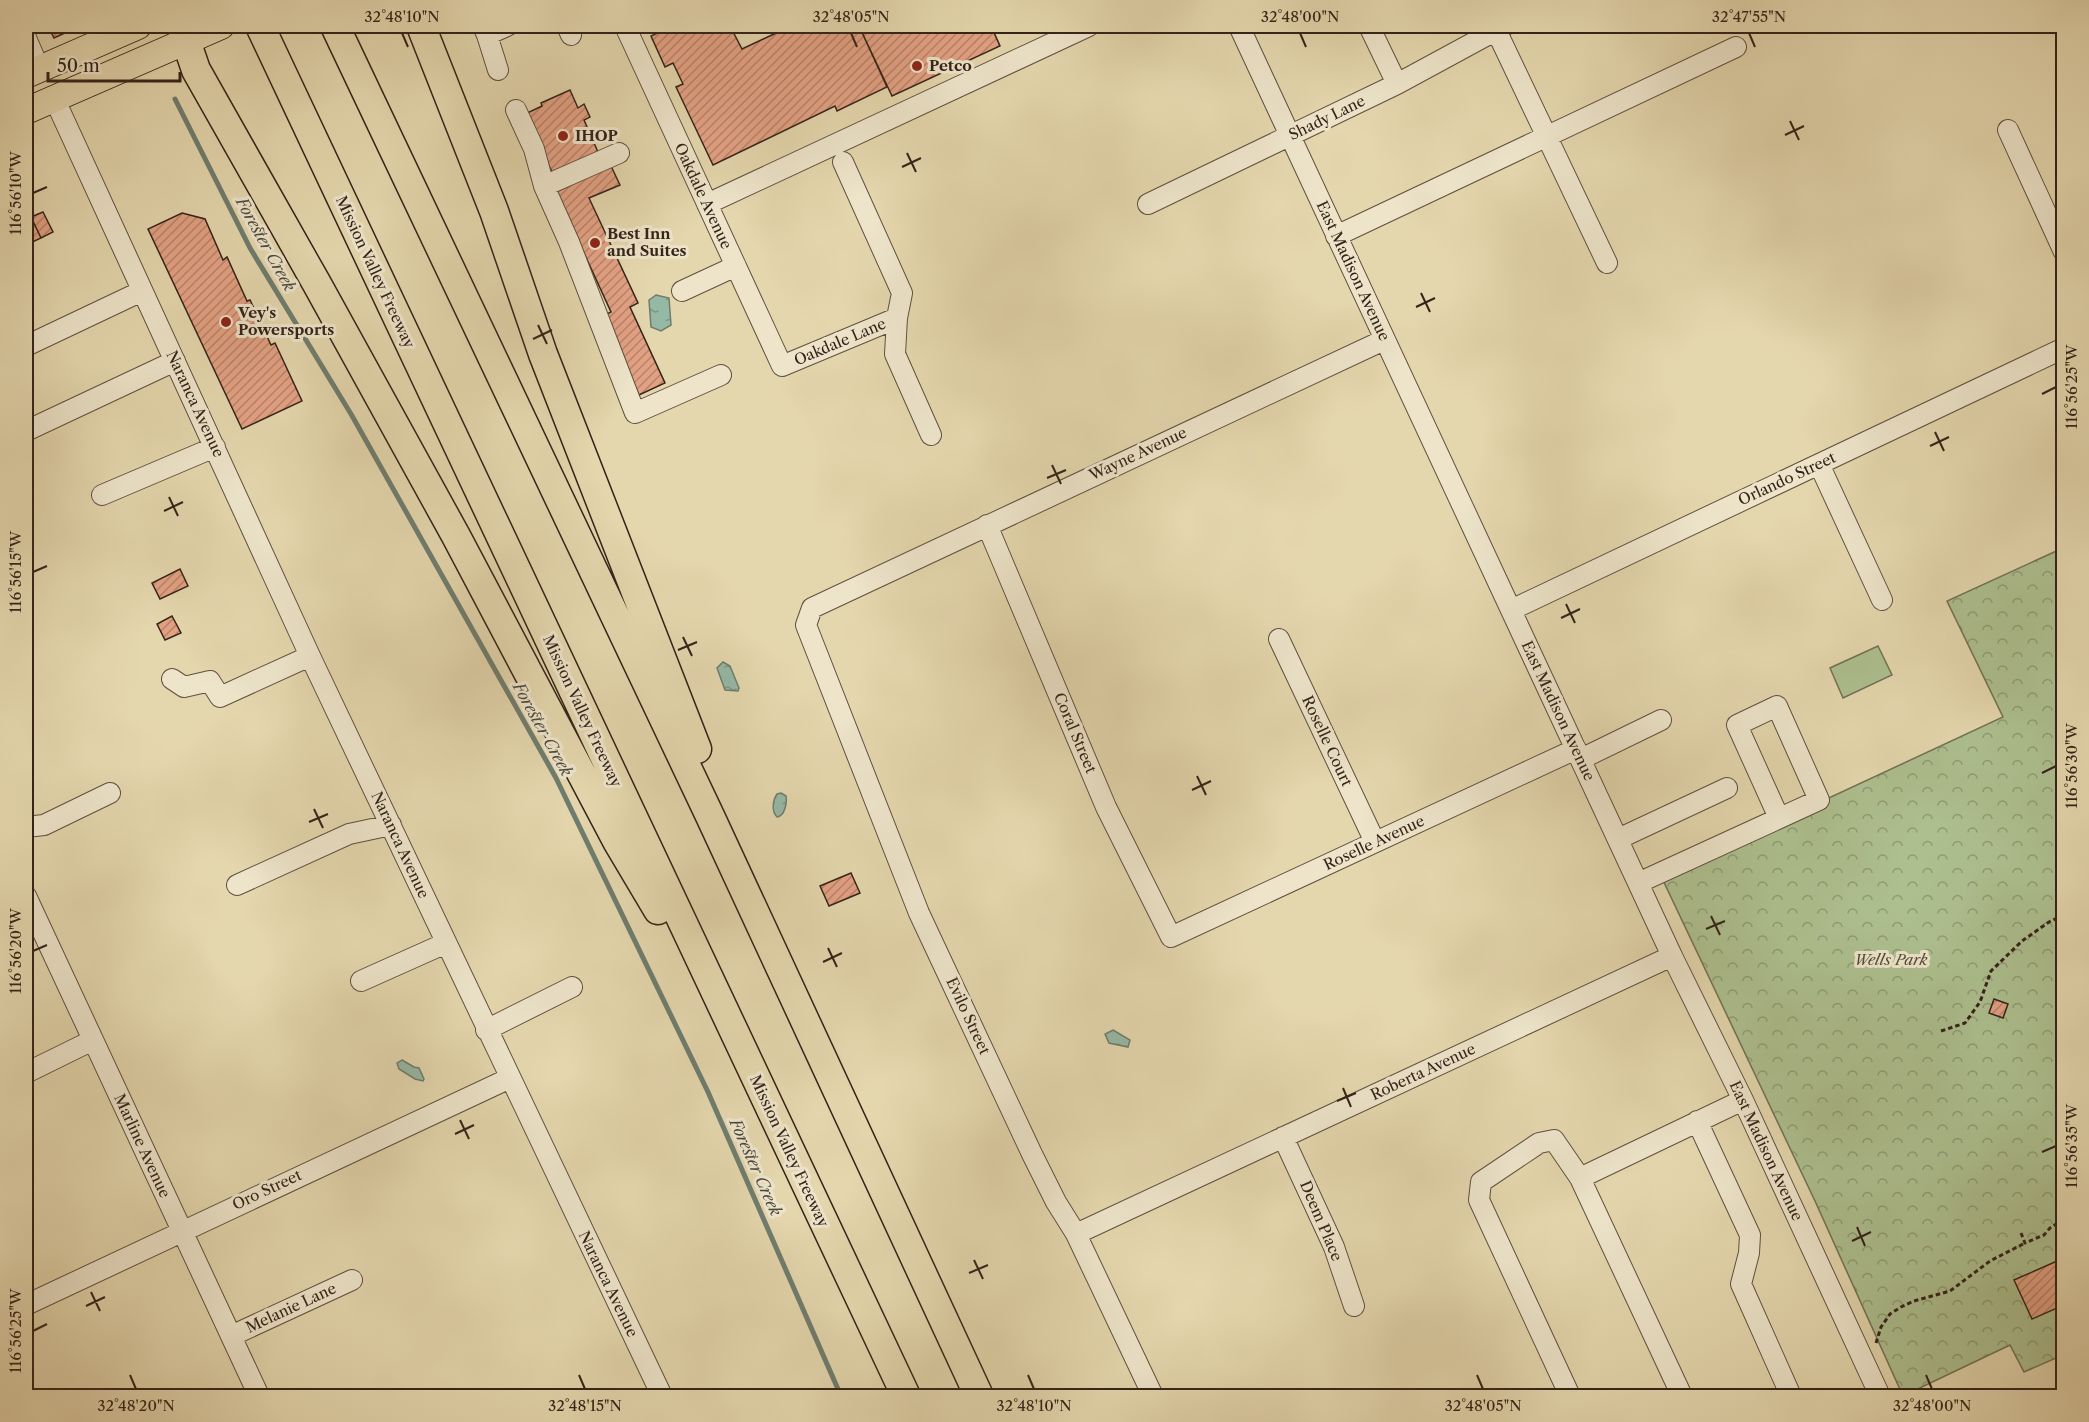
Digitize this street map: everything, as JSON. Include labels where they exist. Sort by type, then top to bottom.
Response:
[{"type":"highway","points":[[335,26],[710,816],[979,1396]]},
{"type":"highway","points":[[421,26],[494,211],[543,354],[698,752],[710,816]]},
{"type":"highway","name":"Mission Valley Freeway","points":[[263,32],[906,1396]]},
{"type":"highway","points":[[184,33],[196,70],[456,536],[617,841],[745,1058]]},
{"type":"main road","points":[[54,98],[54,86],[62,77],[69,71],[128,45],[138,26]]},
{"type":"main road","points":[[26,92],[32,89],[32,72],[138,26]]},
{"type":"main road","points":[[26,111],[184,33],[221,26]]},
{"type":"street","points":[[498,70],[485,30],[507,26]]},
{"type":"street","name":"Oakdale Avenue","points":[[625,26],[782,366]]},
{"type":"street","name":"East Madison Avenue","points":[[1239,26],[1292,135],[1384,340],[1672,956],[1743,1100],[1880,1396]]},
{"type":"street","points":[[1369,26],[1397,84]]},
{"type":"street","points":[[707,204],[1081,27]]},
{"type":"street","points":[[1500,28],[1607,263]]},
{"type":"street","name":"Shady Lane","points":[[1148,204],[1397,84],[1500,28]]},
{"type":"street","points":[[26,38],[32,72]]},
{"type":"street","points":[[1336,236],[1736,47]]},
{"type":"street","name":"Naranca Avenue","points":[[54,98],[310,656],[662,1396]]},
{"type":"street","points":[[516,110],[534,149],[544,186],[635,413],[721,375]]},
{"type":"street","points":[[2008,130],[2064,252]]},
{"type":"street","points":[[544,186],[619,153]]},
{"type":"street","points":[[843,162],[902,293],[897,318],[895,354],[930,435]]},
{"type":"street","points":[[682,291],[736,266]]},
{"type":"street","points":[[26,346],[142,291]]},
{"type":"street","name":"Oakdale Lane","points":[[782,366],[897,318]]},
{"type":"street","name":"Wayne Avenue","points":[[806,625],[812,608],[1384,340]]},
{"type":"street","name":"Orlando Street","points":[[1511,610],[2064,348]]},
{"type":"street","points":[[26,431],[175,361]]},
{"type":"street","points":[[102,495],[215,447]]},
{"type":"street","points":[[1819,464],[1882,600]]},
{"type":"street","name":"Coral Street","points":[[987,525],[1106,807],[1172,937]]},
{"type":"street","name":"Evilo Street","points":[[806,625],[919,913],[1032,1154],[1056,1202],[1076,1234],[1152,1396]]},
{"type":"street","name":"Roselle Court","points":[[1279,639],[1375,842]]},
{"type":"street","points":[[172,679],[184,687],[210,681],[220,697],[310,656]]},
{"type":"street","points":[[1638,883],[1819,800],[1777,706],[1737,725],[1779,818]]},
{"type":"street","name":"Roselle Avenue","points":[[1172,937],[1375,842],[1661,720]]},
{"type":"street","points":[[1618,839],[1727,788]]},
{"type":"street","points":[[26,826],[44,825],[110,793]]},
{"type":"street","points":[[237,885],[349,834],[391,825]]},
{"type":"street","name":"Marline Avenue","points":[[26,896],[259,1396]]},
{"type":"street","points":[[361,981],[446,943]]},
{"type":"street","name":"Roberta Avenue","points":[[1076,1234],[1672,956]]},
{"type":"street","points":[[486,1030],[572,987]]},
{"type":"street","points":[[26,1073],[93,1041]]},
{"type":"street","name":"Oro Street","points":[[26,1305],[510,1078]]},
{"type":"street","points":[[1580,1178],[1743,1100]]},
{"type":"street","points":[[1697,1121],[1750,1235],[1749,1253],[1742,1284],[1791,1396]]},
{"type":"street","name":"Deem Place","points":[[1283,1137],[1334,1247],[1354,1306]]},
{"type":"street","points":[[1570,1396],[1479,1200],[1481,1182],[1539,1143],[1554,1140],[1580,1178],[1682,1396]]},
{"type":"street","name":"Melanie Lane","points":[[231,1336],[352,1280]]},
{"type":"path","points":[[1941,1031],[1965,1023],[1980,1002],[1992,971],[2022,941],[2049,922],[2064,915]]},
{"type":"path","points":[[1860,1355],[1875,1347],[1881,1327],[1890,1314],[1900,1307],[1950,1292],[1990,1261],[2044,1236],[2050,1228],[2064,1220]]},
{"type":"path","points":[[2021,1233],[2025,1243]]},
{"type":"green space","name":"Wells Park","points":[[2063,548],[2063,1355],[2024,1372],[2010,1345],[1903,1396],[1815,1201],[1661,876],[2003,717],[1947,601]]},
{"type":"green space","points":[[1878,646],[1892,675],[1843,698],[1830,668]]},
{"type":"water","points":[[656,295],[669,298],[671,325],[661,331],[651,327],[649,300]]},
{"type":"water","points":[[723,662],[730,666],[739,688],[738,691],[725,690],[717,668]]},
{"type":"water","points":[[781,793],[786,796],[786,805],[784,812],[777,817],[773,809],[774,802],[777,794]]},
{"type":"water","points":[[1113,1030],[1130,1040],[1128,1047],[1109,1043],[1105,1034]]},
{"type":"water","points":[[402,1060],[419,1068],[423,1081],[399,1069],[397,1063]]},
{"type":"building","points":[[48,26],[80,26],[54,38]]},
{"type":"building","points":[[672,26],[730,26],[742,49],[791,26],[859,26],[887,87],[837,111],[835,106],[713,165],[676,87],[683,84],[673,63],[665,67],[651,36]]},
{"type":"building","name":"Petco","points":[[859,26],[991,26],[1000,46],[892,96]]},
{"type":"building","name":"IHOP","points":[[570,90],[578,108],[584,104],[590,117],[584,120],[598,152],[552,172],[525,114],[542,106],[541,103]]},
{"type":"building","name":"Best Inn and Suites","points":[[611,166],[620,185],[589,198],[638,303],[630,307],[665,383],[639,395],[603,316],[611,312],[556,192]]},
{"type":"building","points":[[43,212],[53,232],[41,238],[31,217]]},
{"type":"building","name":"Vey's Powersports","points":[[182,213],[205,219],[223,260],[227,257],[271,345],[275,343],[302,401],[242,429],[148,229]]},
{"type":"building","points":[[31,217],[41,238],[26,245],[26,220]]},
{"type":"building","points":[[180,569],[188,586],[160,599],[152,583]]},
{"type":"building","points":[[172,616],[181,633],[165,640],[157,624]]},
{"type":"building","points":[[851,873],[860,893],[829,906],[820,886]]},
{"type":"building","points":[[1994,999],[2008,1004],[2003,1018],[1989,1013]]},
{"type":"building","points":[[2064,1258],[2064,1305],[2032,1319],[2014,1280]]},
{"type":"waterway","name":"Forester Creek","points":[[175,99],[250,248],[351,414],[556,778],[708,1092],[841,1396]]},
{"type":"place","name":"Petco","points":[[917,66]]},
{"type":"place","name":"IHOP","points":[[563,136]]},
{"type":"place","name":"Best Inn and Suites","points":[[595,243]]},
{"type":"place","name":"Vey's Powersports","points":[[226,322]]}]
